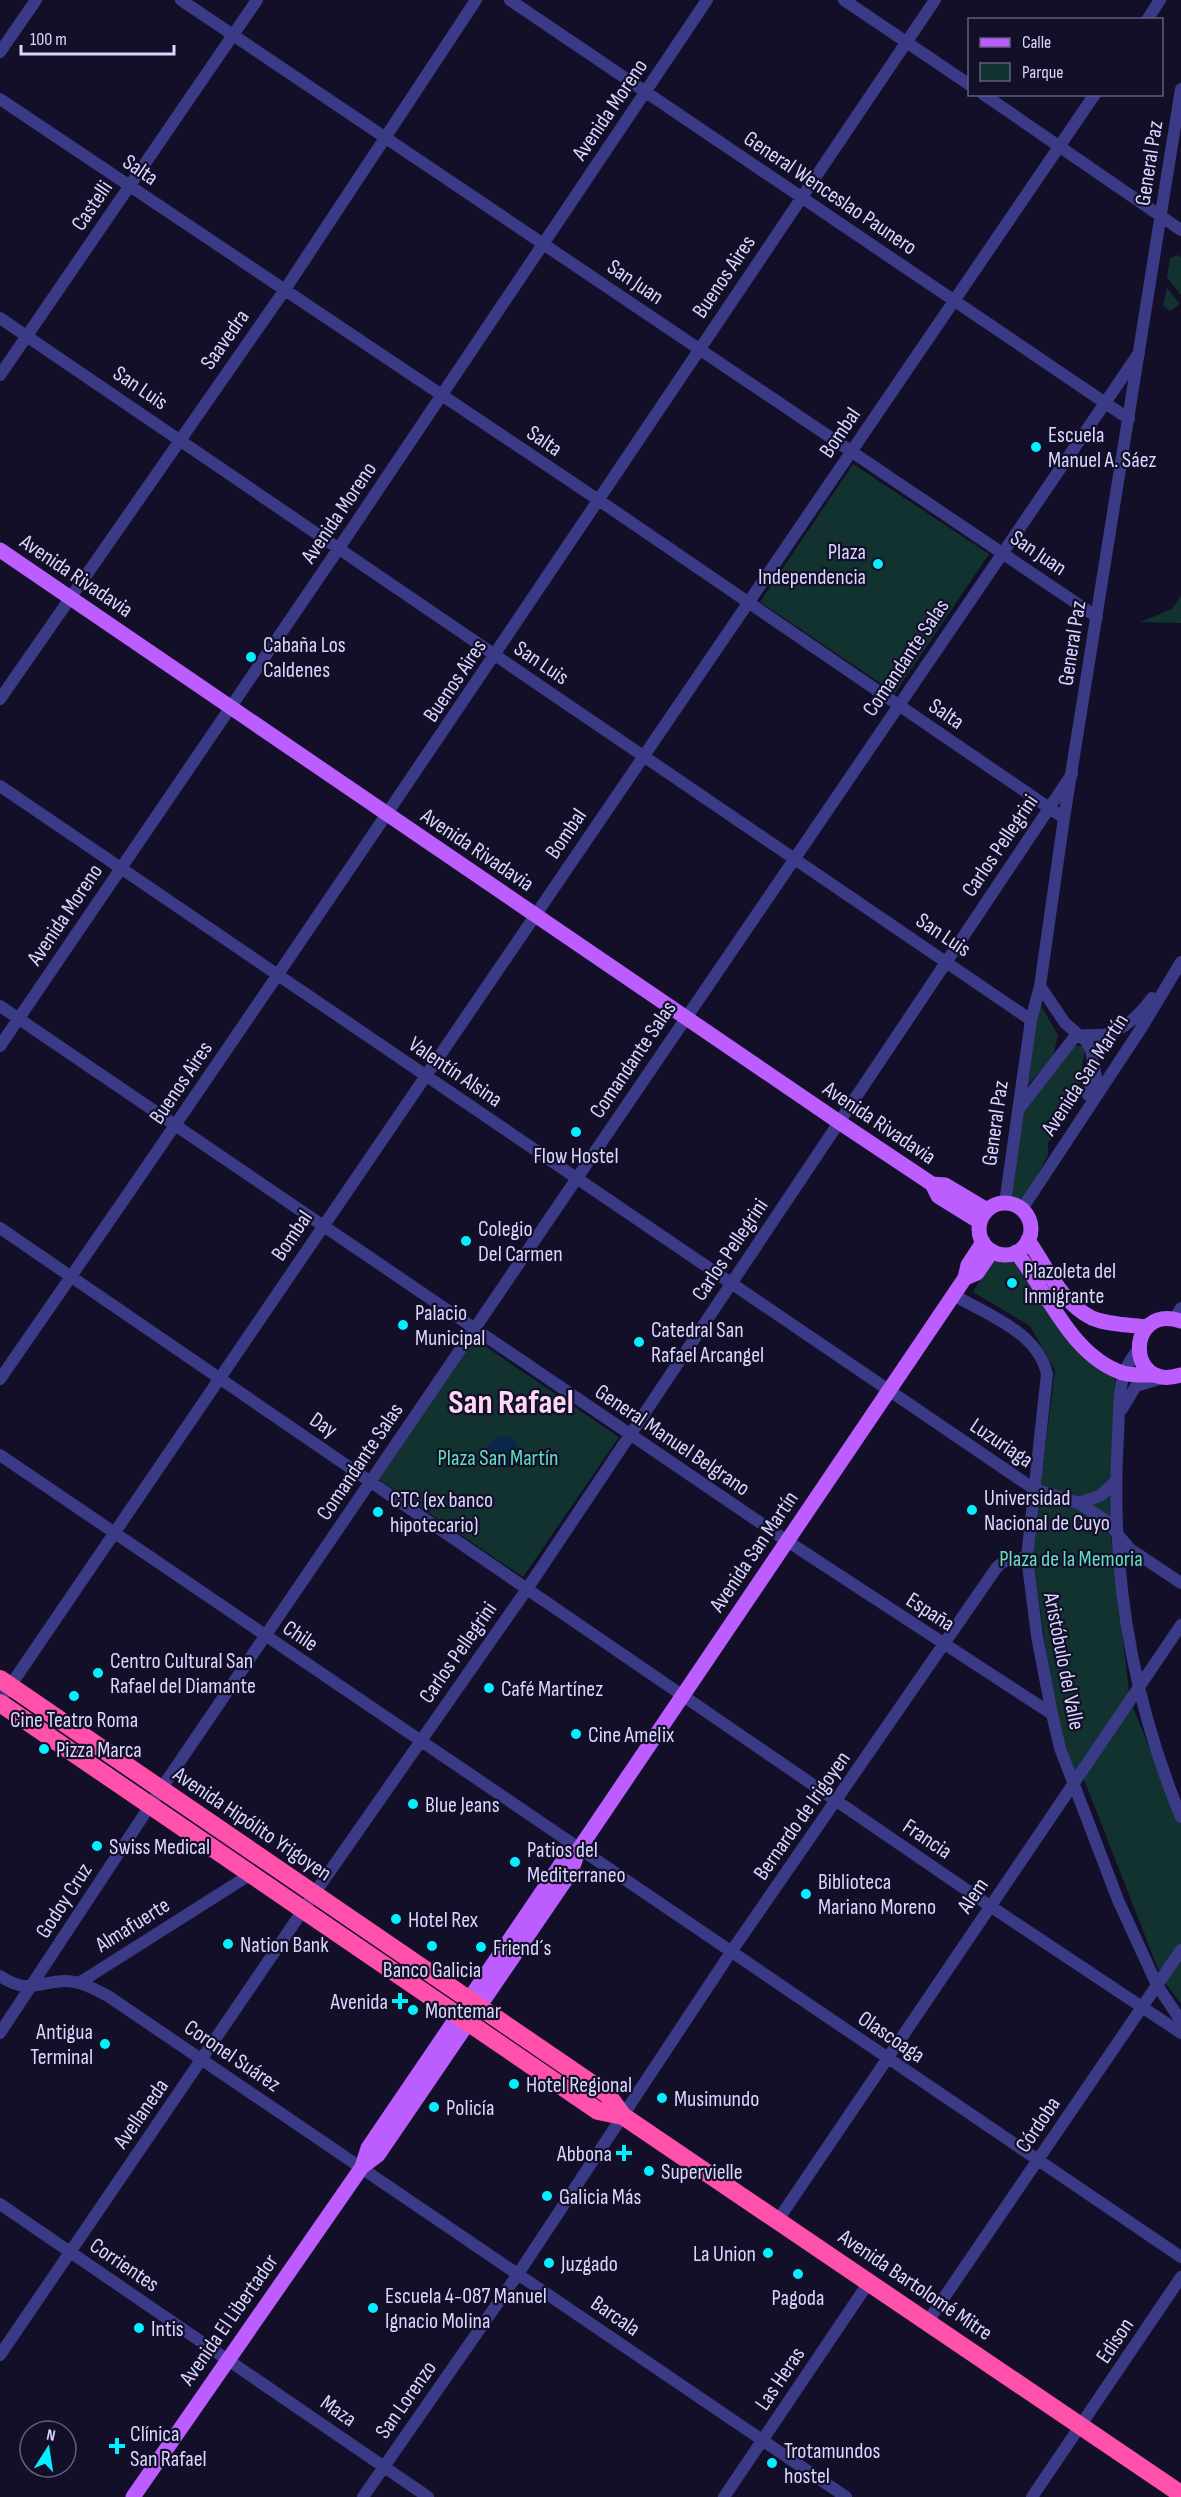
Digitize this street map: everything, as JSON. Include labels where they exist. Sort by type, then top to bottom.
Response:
[{"type":"highway","name":"Avenida Hipólito Yrigoyen","points":[[2,1692],[161,1789],[474,2003]]},
{"type":"highway","name":"Avenida Hipólito Yrigoyen","points":[[2,1692],[150,1805],[463,2019]]},
{"type":"highway","name":"Avenida Bartolomé Mitre","points":[[474,2003],[607,2094],[623,2116],[1181,2494]]},
{"type":"highway","name":"Avenida Bartolomé Mitre","points":[[463,2019],[598,2111],[623,2116]]},
{"type":"main road","name":"Avenida Rivadavia","points":[[0,550],[932,1184],[938,1196],[983,1216]]},
{"type":"main road","points":[[1005,1203],[1022,1209],[1030,1224],[1028,1240],[1016,1252],[1008,1255],[987,1247],[983,1216],[1005,1203]]},
{"type":"main road","points":[[1028,1240],[1057,1285],[1082,1312],[1094,1319],[1147,1327]]},
{"type":"main road","name":"Avenida San Martín","points":[[463,2019],[571,1872],[579,1849],[954,1295],[965,1278],[968,1265],[987,1247]]},
{"type":"main road","points":[[1016,1252],[1075,1337],[1104,1363],[1122,1373],[1171,1377]]},
{"type":"main road","points":[[1171,1377],[1143,1365],[1138,1350],[1139,1341],[1147,1327],[1155,1322],[1179,1316]]},
{"type":"main road","name":"Avenida El Libertador","points":[[133,2497],[227,2358],[362,2167],[378,2155],[463,2019]]},
{"type":"street","points":[[0,52],[36,0]]},
{"type":"street","name":"San Juan","points":[[181,0],[1097,617]]},
{"type":"street","name":"Castelli","points":[[0,375],[257,0]]},
{"type":"street","name":"Saavedra","points":[[0,699],[284,291],[476,0]]},
{"type":"street","name":"General Wenceslao Paunero","points":[[510,0],[1129,419]]},
{"type":"street","name":"Avenida Moreno","points":[[0,1046],[339,548],[707,0]]},
{"type":"street","points":[[844,0],[968,85]]},
{"type":"street","name":"Buenos Aires","points":[[0,1379],[176,1126],[388,814],[495,656],[597,499],[935,0]]},
{"type":"street","points":[[1148,18],[1160,0]]},
{"type":"street","name":"General Paz","points":[[1005,1203],[1031,1020],[1040,986],[1064,818],[1181,89]]},
{"type":"street","points":[[986,96],[1181,230]]},
{"type":"street","name":"Bombal","points":[[2,1692],[115,1534],[425,1075],[1094,96]]},
{"type":"street","name":"Salta","points":[[0,99],[597,499],[1064,818]]},
{"type":"street","name":"San Luis","points":[[0,318],[1031,1020]]},
{"type":"street","name":"Comandante Salas","points":[[161,1789],[1002,552],[1106,405],[1139,353]]},
{"type":"street","name":"Carlos Pellegrini","points":[[314,1894],[527,1588],[1072,774]]},
{"type":"street","name":"Valentín Alsina","points":[[0,786],[889,1391]]},
{"type":"street","name":"Avenida San Martín","points":[[1017,1111],[1068,1045],[1080,1035],[1106,1034],[1118,1030],[1145,1007],[1181,962]]},
{"type":"street","name":"Avenida San Martín","points":[[1022,1209],[1142,1027],[1181,962]]},
{"type":"street","points":[[1040,986],[1065,1023],[1080,1035],[1091,1050],[1096,1077],[1094,1087],[1059,1138],[1057,1156]]},
{"type":"street","name":"General Manuel Belgrano","points":[[0,1006],[787,1541]]},
{"type":"street","name":"Day","points":[[0,1228],[683,1695]]},
{"type":"street","name":"Aristóbulo del Valle","points":[[954,1295],[1025,1337],[1033,1344],[1045,1362],[1047,1374],[1027,1557],[1037,1636],[1052,1714],[1073,1783],[1118,1900],[1157,1985],[1181,2021]]},
{"type":"street","points":[[1138,1350],[1122,1373],[1115,1482],[1116,1533],[1123,1613],[1139,1689],[1181,1817]]},
{"type":"street","points":[[1119,1416],[1136,1386],[1171,1377]]},
{"type":"street","name":"Luzuriaga","points":[[889,1391],[1034,1489],[1078,1503],[1107,1521],[1130,1549],[1181,1583]]},
{"type":"street","name":"Chile","points":[[0,1455],[579,1849]]},
{"type":"street","points":[[1078,1503],[1100,1496],[1115,1482]]},
{"type":"street","name":"España","points":[[787,1541],[1052,1714]]},
{"type":"street","name":"Bernardo de Irigoyen","points":[[623,2116],[731,1952],[838,1801],[942,1644],[997,1567],[1003,1562],[1027,1557]]},
{"type":"street","name":"Alem","points":[[778,2220],[1181,1625]]},
{"type":"street","name":"Francia","points":[[683,1695],[990,1906],[1181,2033]]},
{"type":"street","name":"Godoy Cruz","points":[[0,2033],[161,1789]]},
{"type":"street","name":"Olascoaga","points":[[579,1849],[1181,2257]]},
{"type":"street","name":"Almafuerte","points":[[79,1983],[251,1874]]},
{"type":"street","name":"Avellaneda","points":[[0,2355],[314,1894]]},
{"type":"street","name":"Córdoba","points":[[928,2321],[1181,1950]]},
{"type":"street","points":[[0,1976],[18,1986],[30,1988],[63,1981],[79,1983]]},
{"type":"street","name":"Coronel Suárez","points":[[79,1983],[108,1996],[362,2167]]},
{"type":"street","name":"San Lorenzo","points":[[363,2497],[518,2274],[623,2116]]},
{"type":"street","name":"Barcala","points":[[362,2167],[846,2497]]},
{"type":"street","name":"Corrientes","points":[[0,2204],[227,2358]]},
{"type":"street","name":"Edison","points":[[1032,2497],[1181,2277]]},
{"type":"street","name":"Las Heras","points":[[724,2497],[869,2282]]},
{"type":"street","name":"Maza","points":[[227,2358],[428,2497]]},
{"type":"green space","points":[[1178,255],[1181,257],[1181,295],[1167,277],[1170,258]]},
{"type":"green space","points":[[1167,288],[1180,304],[1170,311],[1163,306]]},
{"type":"green space","points":[[853,464],[989,554],[895,693],[760,602]]},
{"type":"green space","points":[[1181,596],[1181,623],[1140,622],[1172,609]]},
{"type":"green space","points":[[1040,1004],[1058,1035],[1053,1057],[1025,1088],[1037,1007]]},
{"type":"green space","points":[[1073,1046],[1082,1046],[1085,1052],[1082,1065],[1090,1083],[1048,1143],[1048,1155],[1022,1203],[1009,1199],[1018,1110]]},
{"type":"green space","name":"Plaza de la Memoria","points":[[994,1256],[1017,1262],[1083,1357],[1115,1379],[1111,1540],[1130,1700],[1181,1825],[1181,2004],[1162,1979],[1079,1767],[1075,1772],[1055,1714],[1032,1551],[1055,1370],[1030,1326],[973,1292]]},
{"type":"green space","name":"Plaza San Martín","points":[[473,1338],[619,1437],[523,1577],[377,1478]]},
{"type":"water","points":[[503,1436],[515,1440],[519,1452],[515,1464],[503,1468],[491,1464],[487,1452],[491,1440]]},
{"type":"place","name":"Escuela Manuel A. Sáez","points":[[1036,447]]},
{"type":"place","name":"Plaza Independencia","points":[[878,564]]},
{"type":"place","name":"Cabaña Los Caldenes","points":[[251,657]]},
{"type":"place","name":"Flow Hostel","points":[[576,1132]]},
{"type":"place","name":"Colegio Del Carmen","points":[[466,1241]]},
{"type":"place","name":"Plazoleta del Inmigrante","points":[[1012,1283]]},
{"type":"place","name":"Palacio Municipal","points":[[403,1325]]},
{"type":"place","name":"Catedral San Rafael Arcangel","points":[[639,1342]]},
{"type":"place","name":"Universidad Nacional de Cuyo","points":[[972,1510]]},
{"type":"place","name":"CTC (ex banco hipotecario)","points":[[378,1512]]},
{"type":"place","name":"Centro Cultural San Rafael del Diamante","points":[[98,1673]]},
{"type":"place","name":"Café Martínez","points":[[489,1688]]},
{"type":"place","name":"Cine Teatro Roma","points":[[74,1696]]},
{"type":"place","name":"Cine Amelix","points":[[576,1734]]},
{"type":"place","name":"Pizza Marca","points":[[44,1749]]},
{"type":"place","name":"Blue Jeans","points":[[413,1804]]},
{"type":"place","name":"Swiss Medical","points":[[97,1846]]},
{"type":"place","name":"Patios del Mediterraneo","points":[[515,1862]]},
{"type":"place","name":"Biblioteca Mariano Moreno","points":[[806,1894]]},
{"type":"place","name":"Hotel Rex","points":[[396,1919]]},
{"type":"place","name":"Nation Bank","points":[[228,1944]]},
{"type":"place","name":"Banco Galicia","points":[[432,1946]]},
{"type":"place","name":"Friend´s","points":[[481,1947]]},
{"type":"place","name":"Avenida","points":[[400,2001]]},
{"type":"place","name":"Montemar","points":[[413,2010]]},
{"type":"place","name":"Antigua Terminal","points":[[105,2044]]},
{"type":"place","name":"Hotel Regional","points":[[514,2084]]},
{"type":"place","name":"Musimundo","points":[[662,2098]]},
{"type":"place","name":"Policía","points":[[434,2107]]},
{"type":"place","name":"Abbona","points":[[624,2153]]},
{"type":"place","name":"Supervielle","points":[[649,2171]]},
{"type":"place","name":"Galicia Más","points":[[547,2196]]},
{"type":"place","name":"La Union","points":[[768,2253]]},
{"type":"place","name":"Juzgado","points":[[549,2263]]},
{"type":"place","name":"Pagoda","points":[[798,2274]]},
{"type":"place","name":"Escuela 4-087 Manuel Ignacio Molina","points":[[373,2308]]},
{"type":"place","name":"Intis","points":[[139,2328]]},
{"type":"place","name":"Clínica San Rafael","points":[[117,2446]]},
{"type":"place","name":"Trotamundos hostel","points":[[772,2463]]},
{"type":"district","name":"San Rafael","points":[[511,1401]]}]
